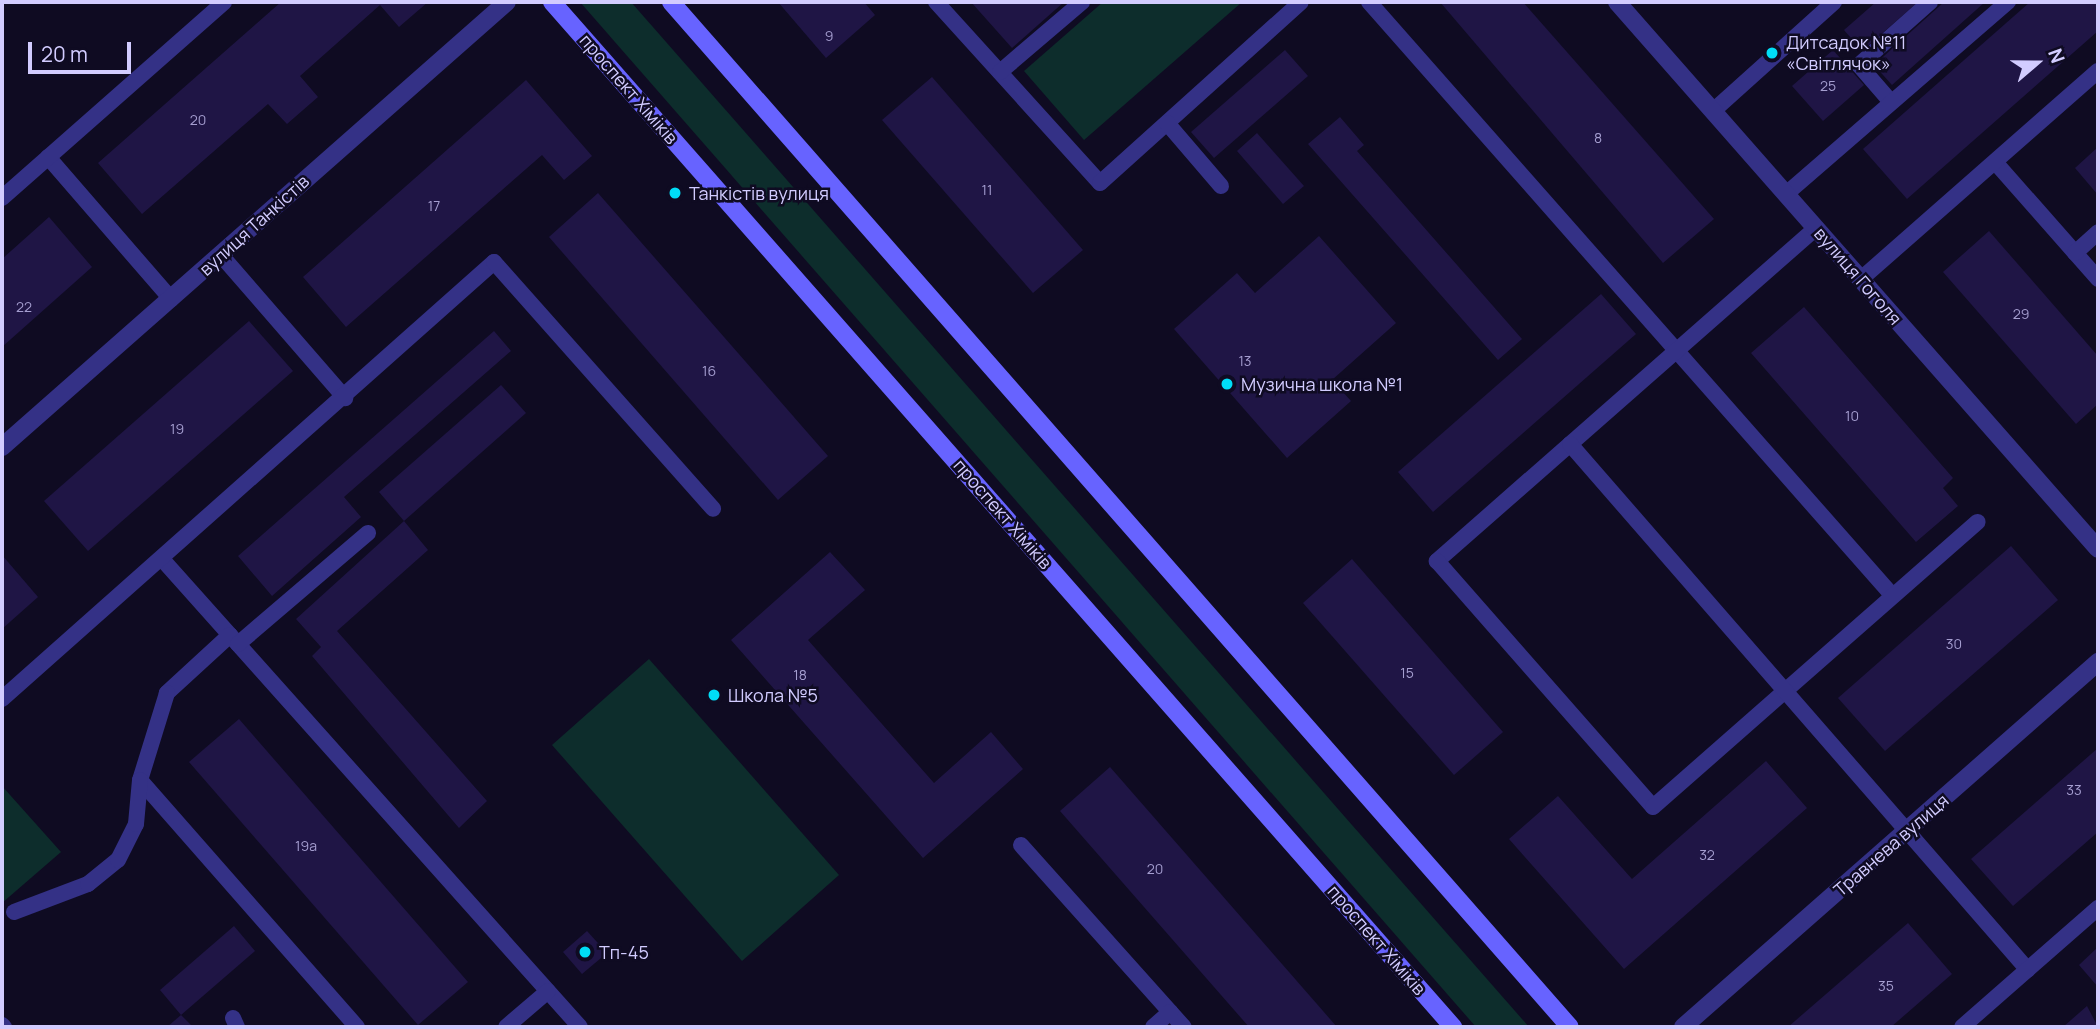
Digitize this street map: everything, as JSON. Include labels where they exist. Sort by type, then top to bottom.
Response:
[{"type":"main road","name":"проспект Хіміків","points":[[552,2],[1453,1027]]},
{"type":"main road","points":[[671,2],[1570,1027]]},
{"type":"street","name":"вулиця Танкістів","points":[[2,447],[507,2]]},
{"type":"street","name":"вулиця Гоголя","points":[[1617,2],[2098,549]]},
{"type":"street","name":"Травнева вулиця","points":[[1683,1027],[2098,662]]},
{"type":"lane","points":[[2,198],[225,2]]},
{"type":"lane","points":[[1000,72],[1082,2]]},
{"type":"lane","points":[[942,4],[1100,183],[1301,2]]},
{"type":"lane","points":[[1369,2],[1892,595]]},
{"type":"lane","points":[[1713,111],[1834,2]]},
{"type":"lane","points":[[1891,102],[1859,65],[1930,2]]},
{"type":"lane","points":[[1786,194],[2008,2]]},
{"type":"lane","points":[[1861,279],[2098,71]]},
{"type":"lane","points":[[1167,123],[1221,186]]},
{"type":"lane","points":[[48,157],[171,299]]},
{"type":"lane","points":[[1995,162],[2098,279]]},
{"type":"lane","points":[[1816,228],[1437,561],[1653,807],[1977,522]]},
{"type":"lane","points":[[2075,253],[2098,232]]},
{"type":"lane","points":[[220,254],[345,398]]},
{"type":"lane","points":[[2,699],[345,398],[494,262],[713,509]]},
{"type":"lane","points":[[1570,444],[2028,970]]},
{"type":"lane","points":[[14,912],[88,884],[118,860],[136,824],[140,780],[167,693],[368,533]]},
{"type":"lane","points":[[162,559],[580,1027]]},
{"type":"lane","points":[[140,780],[357,1027]]},
{"type":"lane","points":[[1021,845],[1184,1027]]},
{"type":"lane","points":[[1962,1027],[2098,908]]},
{"type":"lane","points":[[506,1027],[548,991]]},
{"type":"lane","points":[[1153,1027],[1170,1012]]},
{"type":"green space","points":[[580,2],[631,2],[1529,1027],[1476,1027]]},
{"type":"green space","points":[[1103,2],[1242,2],[1084,140],[1024,71]]},
{"type":"green space","points":[[649,659],[839,875],[742,961],[552,745]]},
{"type":"green space","points":[[2,786],[61,852],[2,903]]},
{"type":"building","points":[[281,2],[428,2],[399,27],[380,5],[300,76],[318,97],[287,124],[268,104],[142,214],[98,163]]},
{"type":"building","points":[[778,2],[864,2],[875,15],[826,58]]},
{"type":"building","points":[[971,2],[1064,2],[1012,48]]},
{"type":"building","points":[[1440,2],[1523,2],[1714,219],[1663,263]]},
{"type":"building","points":[[1876,2],[1918,2],[1862,51],[1844,30]]},
{"type":"building","points":[[1944,2],[1985,2],[1892,85],[1874,65]]},
{"type":"building","points":[[2030,2],[2098,2],[2098,31],[1907,199],[1863,149]]},
{"type":"building","points":[[1285,50],[1308,76],[1214,158],[1191,132]]},
{"type":"building","points":[[1833,50],[1864,85],[1823,121],[1792,86]]},
{"type":"building","points":[[932,77],[1083,250],[1033,293],[882,120]]},
{"type":"building","points":[[526,80],[592,156],[564,180],[542,155],[346,327],[303,277]]},
{"type":"building","points":[[1340,117],[1364,145],[1357,151],[1522,339],[1498,360],[1308,144]]},
{"type":"building","points":[[1257,133],[1304,186],[1283,204],[1237,151]]},
{"type":"building","points":[[2098,147],[2098,195],[2075,168]]},
{"type":"building","points":[[598,193],[828,456],[778,500],[549,237]]},
{"type":"building","points":[[49,217],[92,267],[2,347],[2,259]]},
{"type":"building","points":[[1989,231],[2098,356],[2098,404],[2076,424],[1943,272]]},
{"type":"building","points":[[1319,236],[1396,323],[1332,380],[1351,401],[1287,458],[1174,329],[1237,273],[1255,293]]},
{"type":"building","points":[[1601,294],[1636,334],[1433,512],[1398,472]]},
{"type":"building","points":[[1804,307],[1953,478],[1943,488],[1958,506],[1916,542],[1751,353]]},
{"type":"building","points":[[249,321],[293,371],[88,551],[44,501]]},
{"type":"building","points":[[494,331],[511,351],[344,497],[361,517],[272,596],[238,556]]},
{"type":"building","points":[[501,385],[526,413],[404,521],[379,492]]},
{"type":"building","points":[[404,521],[428,550],[337,631],[487,801],[459,828],[312,656],[321,647],[296,619]]},
{"type":"building","points":[[2011,546],[2058,600],[1885,751],[1838,698]]},
{"type":"building","points":[[830,552],[865,590],[808,640],[934,783],[991,732],[1023,769],[923,858],[731,640]]},
{"type":"building","points":[[2,555],[38,597],[2,629]]},
{"type":"building","points":[[1352,559],[1503,732],[1454,775],[1303,603]]},
{"type":"building","points":[[239,719],[468,982],[418,1025],[189,762]]},
{"type":"building","points":[[2098,748],[2098,832],[2013,906],[1971,859]]},
{"type":"building","points":[[1766,761],[1807,808],[1624,969],[1509,839],[1558,796],[1632,879]]},
{"type":"building","points":[[1110,767],[1337,1027],[1249,1027],[1060,811]]},
{"type":"building","points":[[1908,923],[1952,974],[1891,1027],[1788,1027]]},
{"type":"building","points":[[234,926],[255,951],[181,1015],[160,990]]},
{"type":"building","name":"Тп-45","points":[[587,931],[607,953],[582,974],[563,952]]},
{"type":"building","points":[[2098,947],[2098,987],[2079,965]]},
{"type":"building","points":[[2087,1006],[2098,1027],[2063,1027]]},
{"type":"building","points":[[181,1015],[193,1027],[167,1027]]},
{"type":"place","name":"Дитсадок №11 «Світлячок»","points":[[1772,53]]},
{"type":"place","name":"Танкістів вулиця","points":[[675,193]]},
{"type":"place","name":"Музична школа №1","points":[[1227,384]]},
{"type":"place","name":"Школа №5","points":[[714,695]]},
{"type":"place","name":"Тп-45","points":[[585,952]]}]
